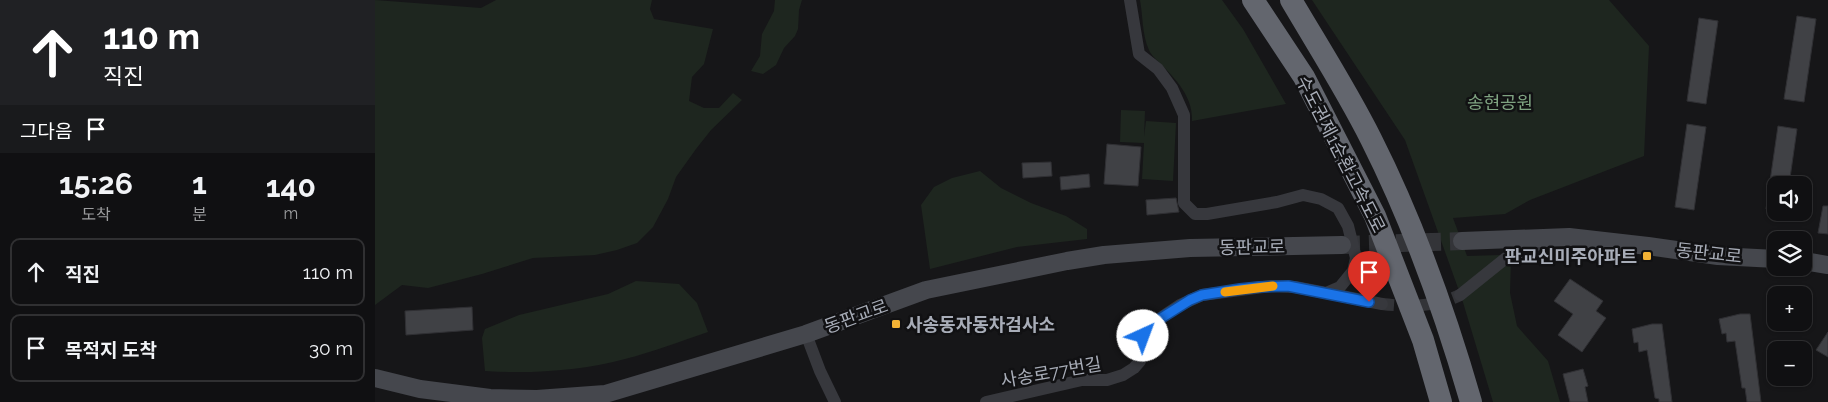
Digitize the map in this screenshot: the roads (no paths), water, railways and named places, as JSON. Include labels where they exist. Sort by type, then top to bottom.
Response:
[{"type":"highway","name":"수도권제1순환고속도로","points":[[1253,0],[1304,77],[1375,216],[1423,340],[1441,402]]},
{"type":"highway","name":"수도권제1순환고속도로","points":[[1291,0],[1336,74],[1371,140],[1403,208],[1451,332],[1471,402]]},
{"type":"main road","name":"동판교로","points":[[1462,241],[1569,237],[1718,256],[1767,259]]},
{"type":"main road","name":"동판교로","points":[[375,378],[420,389],[490,398],[537,399],[605,394],[806,334],[926,290],[1086,258],[1190,248],[1348,250]]},
{"type":"main road","points":[[1812,262],[1828,265]]},
{"type":"street","points":[[1130,0],[1139,54],[1158,69],[1172,88],[1184,115],[1184,203],[1195,214],[1207,214],[1277,202],[1303,195],[1321,199],[1337,208],[1348,226],[1348,250],[1355,263],[1351,274],[1337,289],[1326,293]]},
{"type":"street","points":[[1460,295],[1509,256],[1542,242],[1569,237]]},
{"type":"street","name":"사송로77번길","points":[[985,402],[1082,380],[1107,380],[1123,375],[1134,368],[1140,361],[1142,338],[1147,327],[1180,305],[1202,295],[1271,286],[1295,287],[1381,304]]},
{"type":"street","points":[[806,334],[820,371],[835,402]]},
{"type":"tunnel","points":[[1342,245],[1462,241]]},
{"type":"tunnel","points":[[1382,304],[1402,306],[1431,304],[1460,295]]},
{"type":"place","name":"판교신미주아파트","points":[[1647,256]]},
{"type":"place","name":"사송동자동차검사소","points":[[896,324]]},
{"type":"park label","name":"송현공원","points":[[1500,102]]}]
